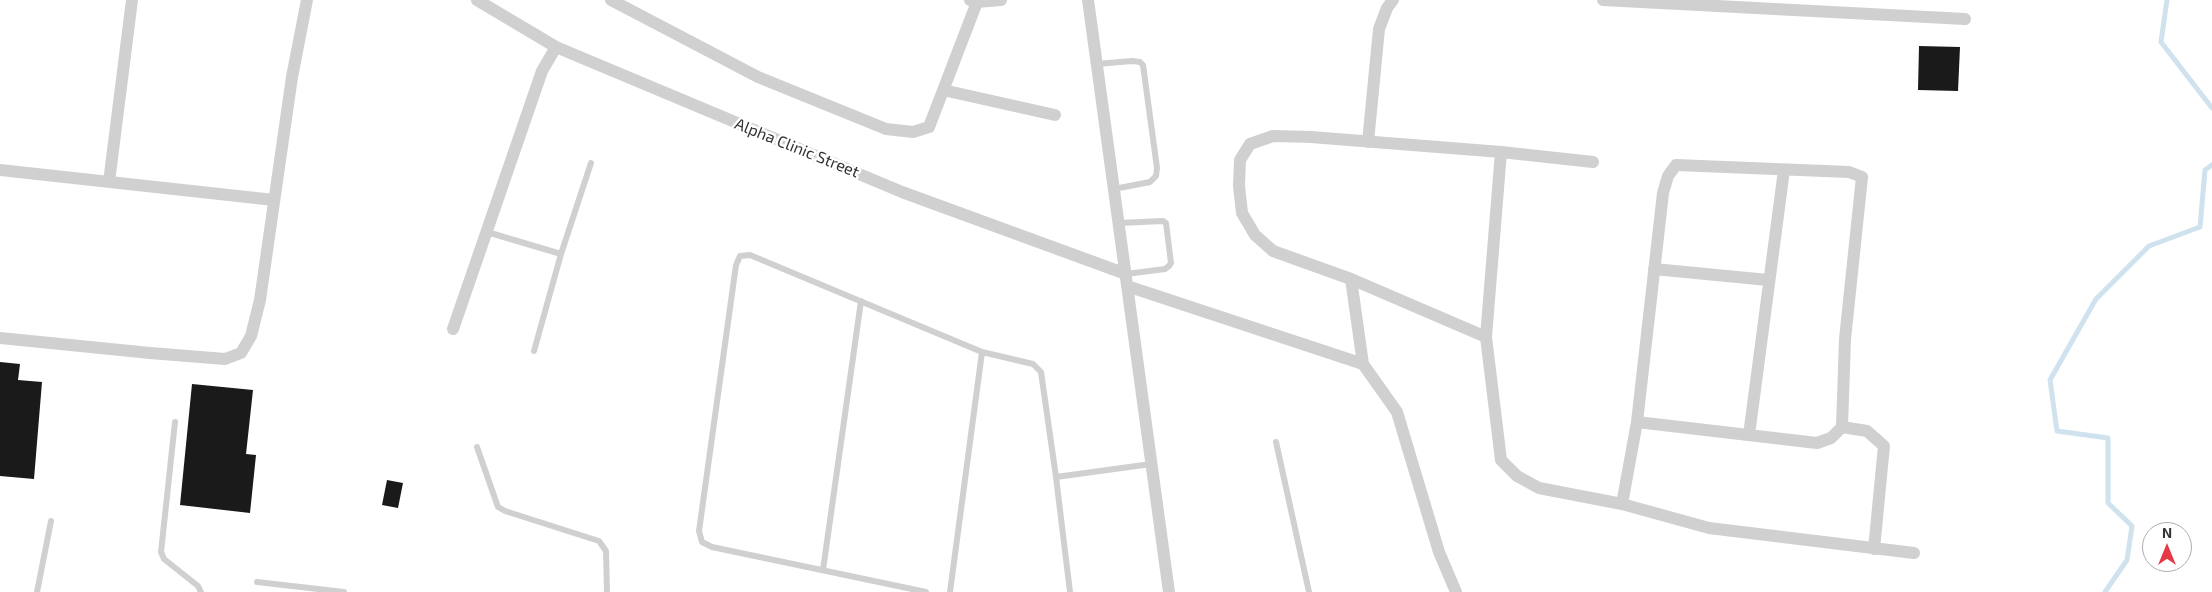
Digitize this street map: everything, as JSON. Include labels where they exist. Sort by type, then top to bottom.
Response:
[{"type":"street","points":[[109,182],[132,0]]},
{"type":"street","points":[[0,338],[225,359],[241,353],[251,336],[260,300],[292,76],[306,0]]},
{"type":"street","name":"Alpha Clinic Street","points":[[477,0],[556,48],[902,192],[1127,280],[1363,364]]},
{"type":"street","points":[[611,0],[758,76],[886,130],[913,132],[929,127],[974,1],[1000,0]]},
{"type":"street","points":[[1088,0],[1169,592]]},
{"type":"street","points":[[1368,142],[1379,29],[1387,8],[1393,0]]},
{"type":"street","points":[[1603,0],[1742,4],[1965,19]]},
{"type":"street","points":[[453,329],[542,70],[556,48]]},
{"type":"street","points":[[943,90],[1054,115]]},
{"type":"street","points":[[1486,337],[1350,279],[1273,251],[1255,235],[1242,213],[1239,186],[1240,160],[1250,144],[1273,136],[1501,152],[1593,162]]},
{"type":"street","points":[[1501,152],[1486,337],[1501,460],[1517,476],[1538,488],[1622,504],[1709,528],[1914,553]]},
{"type":"street","points":[[1622,504],[1637,422],[1663,193],[1668,176],[1676,165],[1849,172],[1862,177],[1845,339],[1842,426],[1831,438],[1817,443],[1637,422]]},
{"type":"street","points":[[0,170],[274,200]]},
{"type":"street","points":[[1749,435],[1784,170]]},
{"type":"street","points":[[1654,269],[1768,280]]},
{"type":"street","points":[[1350,279],[1363,364],[1397,412],[1439,552],[1456,592]]},
{"type":"street","points":[[1842,426],[1867,432],[1884,446],[1874,548]]},
{"type":"lane","points":[[1097,64],[1132,61],[1140,62],[1143,65],[1157,168],[1156,176],[1150,182],[1114,189]]},
{"type":"lane","points":[[534,351],[561,254],[591,163]]},
{"type":"lane","points":[[1119,223],[1163,221],[1166,223],[1169,266],[1165,269],[1127,280]]},
{"type":"lane","points":[[487,232],[561,254]]},
{"type":"lane","points":[[926,592],[712,547],[702,542],[699,531],[736,265],[740,256],[750,255],[982,352],[1033,364],[1041,372],[1070,592]]},
{"type":"lane","points":[[824,570],[861,302]]},
{"type":"lane","points":[[950,592],[982,352]]},
{"type":"lane","points":[[175,422],[162,552],[164,559],[198,586],[202,592]]},
{"type":"lane","points":[[1276,442],[1309,592]]},
{"type":"lane","points":[[477,447],[498,507],[505,511],[599,541],[606,551],[607,592]]},
{"type":"lane","points":[[1056,477],[1152,464]]},
{"type":"lane","points":[[37,592],[51,521]]},
{"type":"lane","points":[[257,582],[344,592]]},
{"type":"building","points":[[1919,46],[1960,47],[1958,91],[1918,90]]},
{"type":"building","points":[[0,362],[20,364],[18,380],[42,382],[34,479],[0,476]]},
{"type":"building","points":[[192,384],[253,390],[246,454],[256,455],[250,513],[180,505]]},
{"type":"building","points":[[387,480],[403,483],[398,508],[382,505]]},
{"type":"waterway","points":[[2167,0],[2161,42],[2212,108]]},
{"type":"waterway","points":[[2105,592],[2127,560],[2132,526],[2108,503],[2108,438],[2057,431],[2050,380],[2096,299],[2149,246],[2200,227],[2205,170],[2212,165]]}]
